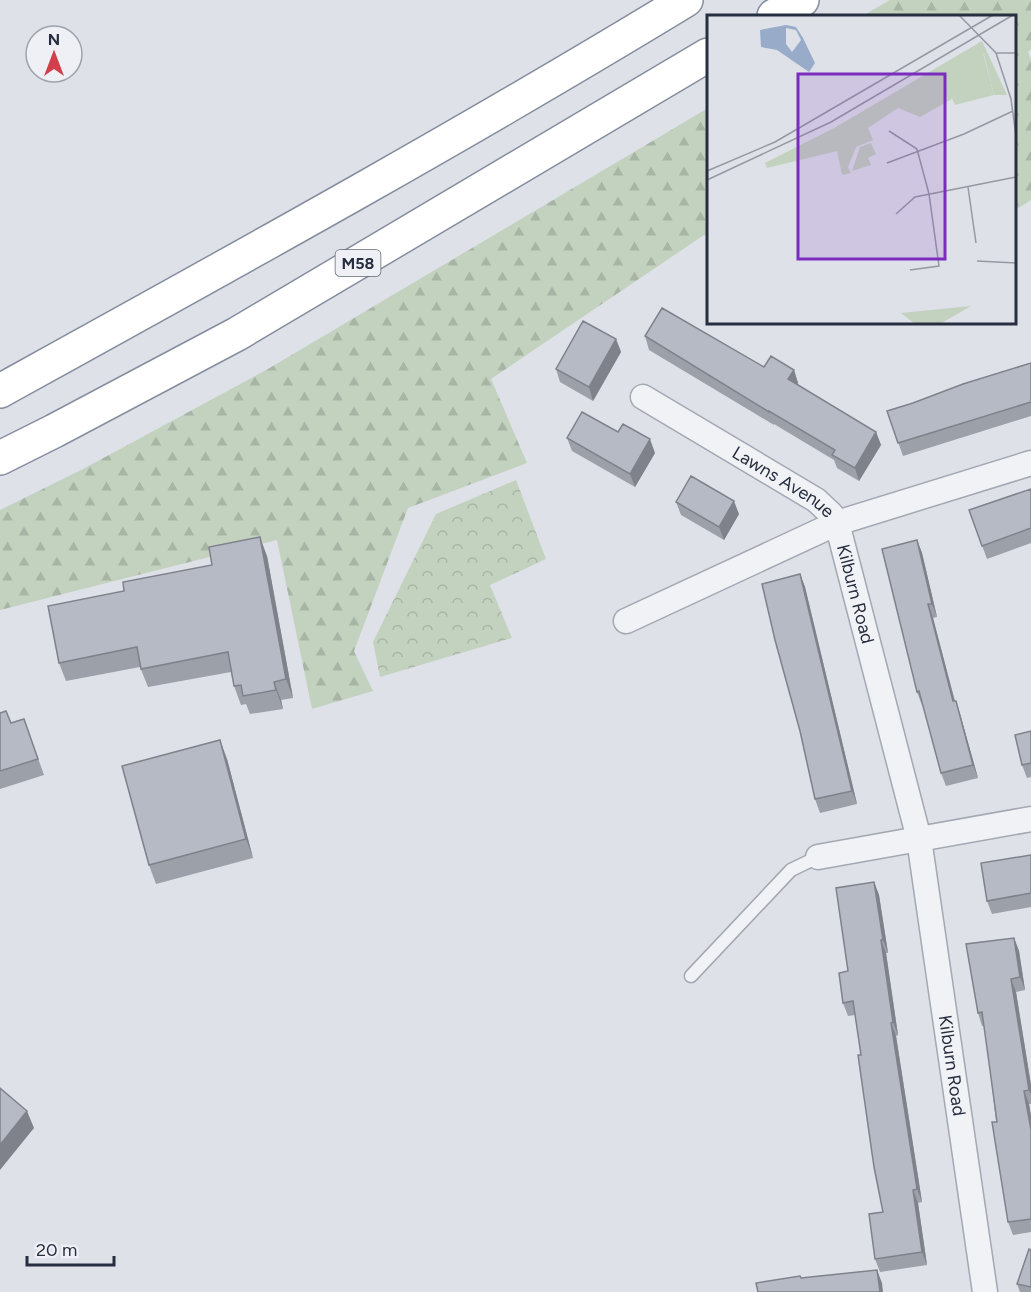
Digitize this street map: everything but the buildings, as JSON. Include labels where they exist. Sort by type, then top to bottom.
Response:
[{"type":"highway","points":[[0,391],[311,219],[568,71],[686,0]]},
{"type":"highway","points":[[776,15],[802,0]]},
{"type":"highway","name":"M58","points":[[0,458],[237,334],[707,56]]},
{"type":"street","name":"Lawns Avenue","points":[[643,397],[816,500],[837,523],[1031,463]]},
{"type":"street","points":[[626,621],[837,523]]},
{"type":"street","name":"Kilburn Road","points":[[837,523],[919,838],[985,1292]]},
{"type":"street","points":[[818,857],[1031,819]]},
{"type":"lane","points":[[691,976],[791,870],[818,857]]},
{"type":"green space","points":[[890,0],[1031,0],[1031,49],[1028,52],[1031,59],[1031,200],[1016,209],[1016,15],[864,15]]},
{"type":"green space","points":[[707,109],[707,236],[704,235],[491,379],[527,463],[408,508],[354,651],[373,691],[312,709],[277,540],[0,610],[0,510],[83,469],[268,369]]},
{"type":"green space","points":[[516,480],[546,559],[490,585],[512,638],[380,677],[373,642],[436,514]]}]
